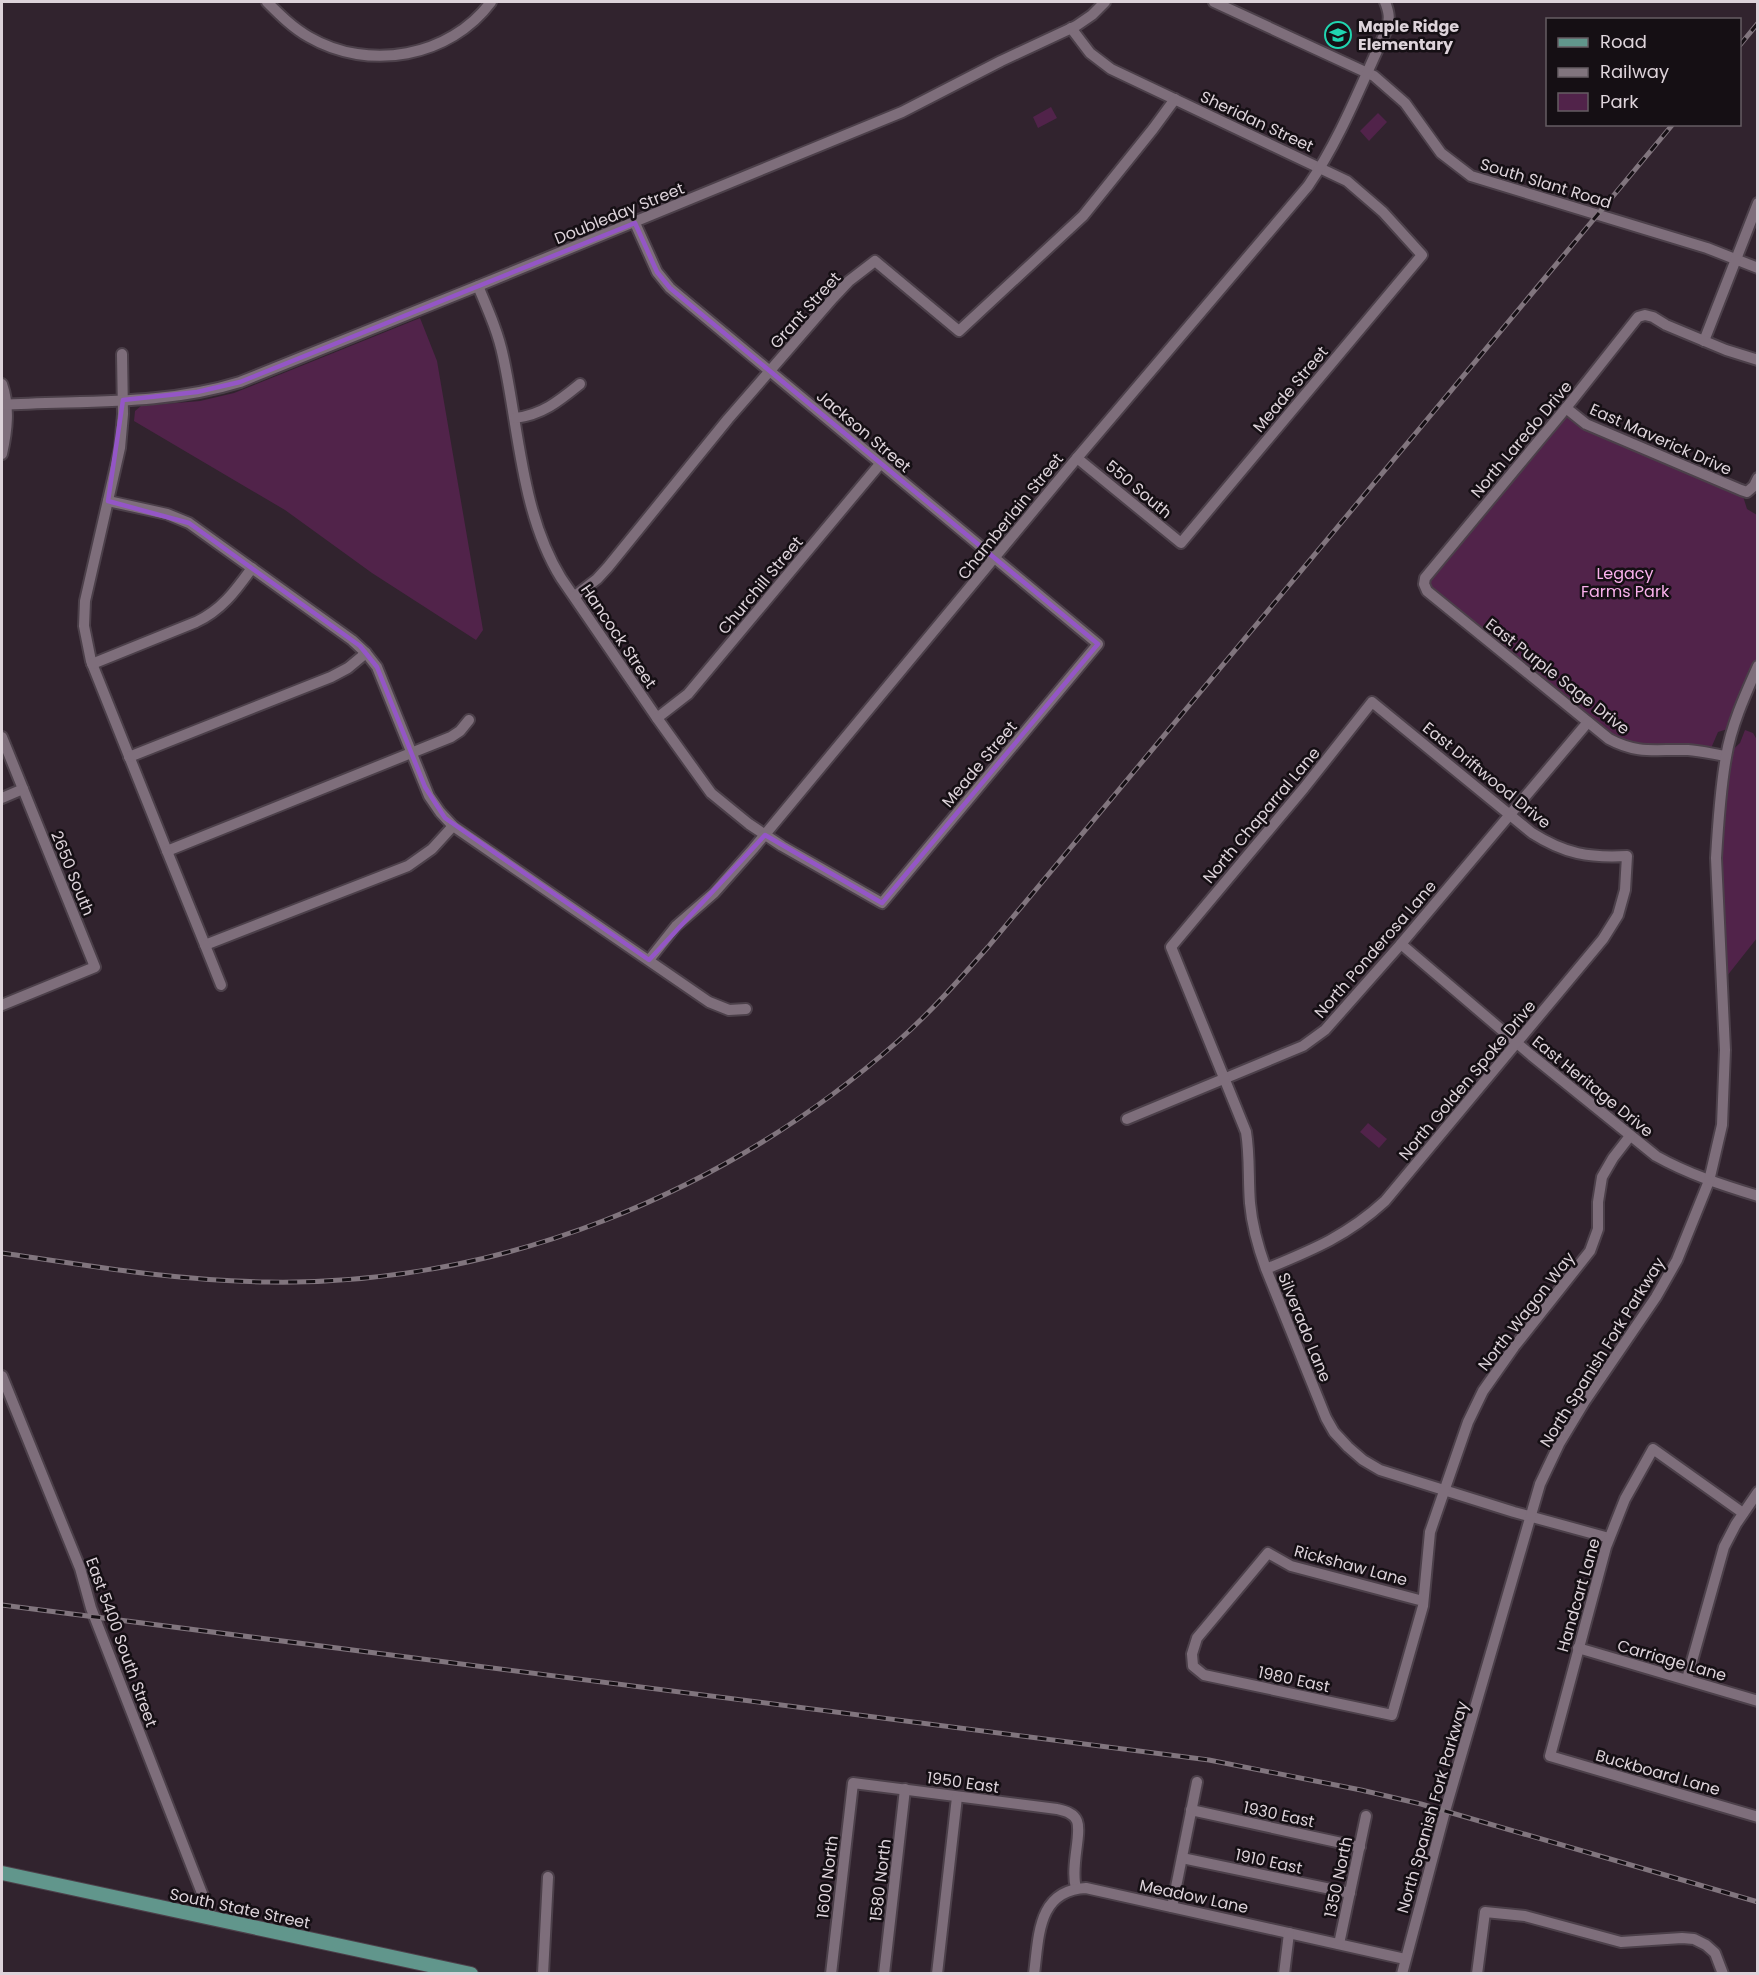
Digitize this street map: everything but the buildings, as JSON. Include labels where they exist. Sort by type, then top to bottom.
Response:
[{"type":"main road","name":"South State Street","points":[[2,1873],[471,1974]]},
{"type":"street","points":[[267,2],[284,19],[309,37],[334,48],[362,56],[404,54],[427,48],[445,40],[469,24],[491,2]]},
{"type":"street","name":"Doubleday Street","points":[[4,405],[123,400],[189,394],[233,384],[635,223],[903,112],[991,65],[1071,28],[1092,15],[1105,2]]},
{"type":"street","name":"South Slant Road","points":[[1214,2],[1374,76],[1398,95],[1441,153],[1471,176],[1736,258],[1758,268]]},
{"type":"street","name":"Chamberlain Street","points":[[649,960],[676,926],[714,893],[765,835],[1077,458],[1308,186],[1320,168],[1367,72],[1389,20],[1385,2]]},
{"type":"street","name":"Sheridan Street","points":[[1071,28],[1082,45],[1104,64],[1347,181],[1383,212],[1422,255]]},
{"type":"street","name":"Grant Street","points":[[575,596],[608,567],[728,419],[849,281],[875,261],[959,332],[1083,216],[1175,99]]},
{"type":"street","points":[[1758,203],[1704,341],[1740,356],[1758,360]]},
{"type":"street","name":"Jackson Street","points":[[635,223],[657,273],[670,288],[1098,644]]},
{"type":"street","name":"Meade Street","points":[[1181,543],[1422,255]]},
{"type":"street","name":"Hancock Street","points":[[478,286],[500,343],[531,506],[541,539],[552,562],[657,718],[711,793],[765,835],[882,903]]},
{"type":"street","name":"North Laredo Drive","points":[[1424,584],[1425,578],[1638,317],[1644,315],[1653,317],[1704,341]]},
{"type":"street","points":[[122,354],[123,400],[120,448],[84,614],[85,639],[92,664],[221,985]]},
{"type":"street","points":[[2,384],[7,426],[2,454]]},
{"type":"street","points":[[515,418],[543,411],[580,384]]},
{"type":"street","name":"East Maverick Drive","points":[[1566,408],[1592,427],[1741,490],[1747,492],[1758,478]]},
{"type":"street","name":"550 South","points":[[1077,458],[1181,543]]},
{"type":"street","name":"Churchill Street","points":[[657,718],[688,694],[880,464]]},
{"type":"street","points":[[108,501],[179,518],[199,529],[352,640],[366,653],[380,675],[429,796],[453,826],[715,1006],[729,1010],[746,1009]]},
{"type":"street","points":[[92,664],[211,614],[230,597],[252,568]]},
{"type":"street","name":"East Purple Sage Drive","points":[[1424,584],[1427,591],[1610,739],[1625,747],[1640,751],[1688,750],[1726,756]]},
{"type":"street","name":"Meade Street","points":[[882,903],[1098,644]]},
{"type":"street","points":[[129,757],[331,676],[348,668],[366,653]]},
{"type":"street","name":"North Spanish Fork Parkway","points":[[1402,1974],[1529,1516],[1540,1484],[1559,1444],[1585,1401],[1656,1297],[1677,1260],[1709,1181],[1722,1125],[1725,1050],[1716,858],[1718,827],[1726,756],[1740,710],[1758,666]]},
{"type":"street","name":"East Driftwood Drive","points":[[1372,702],[1532,833],[1565,850],[1582,855],[1628,856]]},
{"type":"street","name":"North Chaparral Lane","points":[[1171,947],[1304,788],[1372,702]]},
{"type":"street","points":[[167,850],[451,737],[460,731],[469,720]]},
{"type":"street","name":"North Ponderosa Lane","points":[[1127,1119],[1303,1046],[1325,1030],[1401,944],[1588,722]]},
{"type":"street","name":"2650 South","points":[[2,737],[95,967],[2,1005]]},
{"type":"street","points":[[2,798],[23,789]]},
{"type":"street","points":[[205,945],[408,866],[432,849],[453,826]]},
{"type":"street","name":"North Golden Spoke Drive","points":[[1266,1269],[1329,1242],[1366,1218],[1385,1201],[1603,939],[1618,915],[1625,890],[1628,856]]},
{"type":"street","name":"East Heritage Drive","points":[[1401,944],[1630,1136],[1665,1161],[1709,1181],[1758,1196]]},
{"type":"street","name":"Silverado Lane","points":[[1171,947],[1246,1132],[1253,1224],[1266,1269],[1321,1407],[1334,1432],[1348,1448],[1380,1470],[1443,1491],[1610,1538]]},
{"type":"street","name":"North Wagon Way","points":[[1392,1715],[1423,1601],[1430,1532],[1468,1422],[1483,1391],[1514,1347],[1590,1251],[1598,1229],[1598,1202],[1602,1177],[1612,1158],[1630,1136]]},
{"type":"street","name":"East 5400 South Street","points":[[2,1376],[80,1568],[91,1608],[212,1919]]},
{"type":"street","name":"Handcart Lane","points":[[1550,1756],[1610,1538],[1625,1499],[1653,1449],[1743,1513]]},
{"type":"street","points":[[1687,1679],[1724,1547],[1758,1492]]},
{"type":"street","name":"Rickshaw Lane","points":[[1193,1666],[1192,1654],[1197,1638],[1268,1553],[1290,1566],[1423,1601]]},
{"type":"street","name":"Carriage Lane","points":[[1578,1648],[1758,1701]]},
{"type":"street","name":"1980 East","points":[[1193,1666],[1204,1675],[1392,1715]]},
{"type":"street","name":"Buckboard Lane","points":[[1550,1756],[1758,1817]]},
{"type":"street","points":[[1172,1907],[1197,1782]]},
{"type":"street","name":"1950 East","points":[[853,1783],[1069,1812],[1077,1819],[1078,1828],[1073,1878],[1076,1888]]},
{"type":"street","name":"1600 North","points":[[831,1974],[853,1783]]},
{"type":"street","name":"1580 North","points":[[884,1974],[905,1789]]},
{"type":"street","points":[[938,1974],[957,1797]]},
{"type":"street","name":"1930 East","points":[[1191,1810],[1360,1847]]},
{"type":"street","name":"1350 North","points":[[1339,1944],[1366,1816]]},
{"type":"street","name":"1910 East","points":[[1182,1858],[1350,1893]]},
{"type":"street","points":[[543,1974],[548,1877]]},
{"type":"street","points":[[1034,1974],[1041,1921],[1048,1906],[1076,1888]]},
{"type":"street","name":"Meadow Lane","points":[[1076,1888],[1086,1888],[1405,1959]]},
{"type":"street","points":[[1477,1974],[1485,1912],[1524,1916],[1621,1942],[1694,1939],[1706,1944],[1715,1953],[1724,1974]]},
{"type":"street","points":[[1284,1974],[1289,1933]]},
{"type":"highlighted area","points":[[635,223],[657,272],[670,288],[1098,644],[882,903],[765,835],[649,960],[445,818],[425,787],[377,667],[360,646],[189,523],[108,501],[123,400],[197,392],[240,382]]},
{"type":"green space","points":[[1051,107],[1057,118],[1038,128],[1033,117]]},
{"type":"green space","points":[[1378,113],[1387,122],[1369,141],[1360,131]]},
{"type":"green space","points":[[420,318],[437,361],[483,630],[476,640],[372,573],[285,510],[134,421],[135,411],[141,406],[200,401],[234,393]]},
{"type":"green space","name":"Legacy Farms Park","points":[[1566,408],[1586,424],[1741,490],[1747,509],[1757,515],[1757,666],[1734,727],[1718,732],[1709,753],[1625,747],[1427,591],[1425,578]]},
{"type":"green space","points":[[1745,730],[1753,733],[1757,740],[1757,938],[1723,981],[1718,893],[1726,756],[1740,743]]},
{"type":"green space","points":[[1368,1123],[1387,1139],[1379,1148],[1360,1132]]},
{"type":"railway","points":[[1741,44],[1758,23]]},
{"type":"railway","points":[[2,1253],[134,1272],[234,1281],[354,1279],[439,1268],[523,1248],[604,1220],[683,1186],[758,1144],[830,1096],[909,1031],[988,947],[1671,126]]},
{"type":"railway","points":[[2,1605],[1209,1760],[1421,1804],[1758,1902]]},
{"type":"place","name":"Maple Ridge Elementary","points":[[1338,35]]}]
